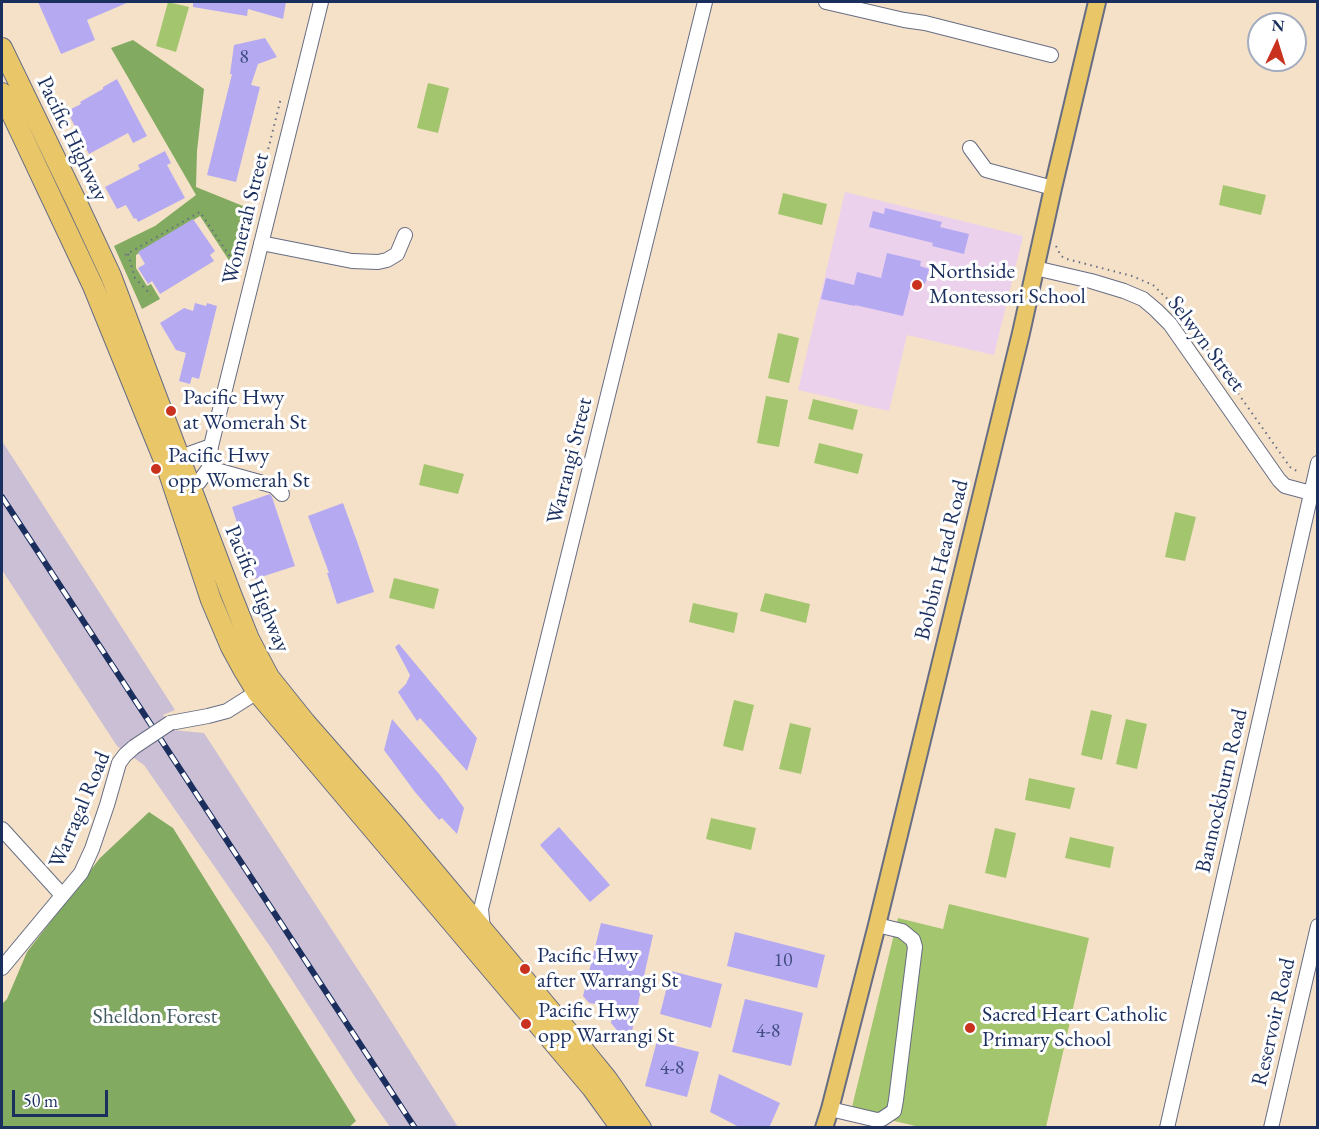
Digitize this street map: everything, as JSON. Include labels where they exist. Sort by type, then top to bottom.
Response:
[{"type":"highway","name":"Pacific Highway","points":[[2,48],[111,276],[238,612],[269,677],[607,1079],[641,1128]]},
{"type":"highway","name":"Pacific Highway","points":[[2,93],[93,286],[168,470],[211,600],[231,647],[256,692],[592,1088],[621,1128]]},
{"type":"main road","name":"Bobbin Head Road","points":[[824,1128],[877,925],[1097,2]]},
{"type":"street","name":"Womerah Street","points":[[209,468],[211,446],[321,2]]},
{"type":"street","name":"Warrangi Street","points":[[484,931],[481,909],[705,2]]},
{"type":"street","points":[[826,2],[926,23],[1052,55]]},
{"type":"street","points":[[970,147],[986,170],[1053,188]]},
{"type":"street","points":[[261,243],[352,261],[378,262],[397,254],[405,236]]},
{"type":"street","name":"Selwyn Street","points":[[1035,268],[1124,291],[1143,299],[1156,309],[1170,324],[1279,480],[1286,486],[1311,493]]},
{"type":"street","points":[[180,457],[211,446]]},
{"type":"street","name":"Bannockburn Road","points":[[1167,1128],[1317,463]]},
{"type":"street","points":[[191,487],[201,480],[209,468],[274,486],[282,494]]},
{"type":"street","points":[[1303,527],[1317,530]]},
{"type":"street","name":"Warragal Road","points":[[2,968],[81,873],[92,849],[119,763],[125,754],[171,723],[227,711],[256,692]]},
{"type":"street","points":[[2,829],[62,895]]},
{"type":"street","points":[[830,1109],[878,1120],[894,1111],[915,947],[913,940],[902,931],[877,925]]},
{"type":"street","name":"Reservoir Road","points":[[1271,1128],[1317,926]]},
{"type":"path","points":[[151,295],[135,278],[127,255],[200,212],[231,258],[248,262]]},
{"type":"shaded area","name":"Northside Montessori School","points":[[845,192],[1023,236],[994,355],[907,335],[889,411],[798,390]]},
{"type":"shaded area","points":[[2,441],[175,710],[163,715],[173,730],[204,733],[458,1127],[390,1127],[269,945],[144,765],[117,746],[2,570]]},
{"type":"green space","points":[[168,2],[189,7],[176,52],[156,46]]},
{"type":"green space","points":[[133,40],[204,89],[197,151],[196,187],[253,210],[240,272],[230,262],[200,216],[136,255],[136,268],[147,286],[151,284],[160,299],[142,309],[114,246],[155,226],[196,195],[111,48]]},
{"type":"green space","points":[[428,83],[449,88],[438,133],[417,128]]},
{"type":"green space","points":[[1223,185],[1266,195],[1261,215],[1219,205]]},
{"type":"green space","points":[[783,193],[827,204],[822,225],[778,214]]},
{"type":"green space","points":[[778,333],[799,338],[789,383],[768,378]]},
{"type":"green space","points":[[766,396],[788,400],[779,447],[757,443]]},
{"type":"green space","points":[[813,399],[858,410],[853,430],[808,419]]},
{"type":"green space","points":[[819,443],[863,454],[858,474],[814,463]]},
{"type":"green space","points":[[424,464],[464,474],[458,494],[419,485]]},
{"type":"green space","points":[[1175,512],[1196,517],[1185,561],[1165,557]]},
{"type":"green space","points":[[394,578],[439,589],[434,609],[389,598]]},
{"type":"green space","points":[[765,593],[810,604],[806,623],[760,611]]},
{"type":"green space","points":[[693,603],[738,613],[734,633],[689,622]]},
{"type":"green space","points":[[734,700],[754,705],[743,751],[723,746]]},
{"type":"green space","points":[[1091,710],[1112,715],[1102,760],[1081,755]]},
{"type":"green space","points":[[1126,719],[1147,724],[1137,769],[1116,764]]},
{"type":"green space","points":[[790,723],[811,728],[801,774],[779,769]]},
{"type":"green space","points":[[1029,778],[1075,788],[1070,809],[1025,800]]},
{"type":"green space","name":"Sheldon Forest","points":[[149,812],[173,828],[356,1121],[348,1128],[2,1128],[2,1004],[7,999],[27,952],[100,858]]},
{"type":"green space","points":[[711,818],[756,828],[751,850],[706,839]]},
{"type":"green space","points":[[995,828],[1016,833],[1006,878],[985,873]]},
{"type":"green space","points":[[1070,837],[1114,847],[1110,868],[1065,858]]},
{"type":"green space","name":"Sacred Heart Catholic Primary School","points":[[949,904],[1089,938],[1046,1127],[920,1127],[851,1111],[898,918],[943,929]]},
{"type":"building","points":[[38,2],[129,2],[87,20],[95,40],[61,54]]},
{"type":"building","points":[[193,2],[286,2],[283,19],[248,9],[247,16],[193,7]]},
{"type":"building","points":[[265,38],[277,57],[258,64],[251,85],[260,87],[236,182],[207,175],[232,74],[230,74],[234,45]]},
{"type":"building","points":[[117,79],[147,136],[133,143],[128,133],[89,154],[67,111]]},
{"type":"building","points":[[165,151],[171,163],[167,165],[185,198],[138,222],[126,205],[117,209],[105,187],[140,169],[138,165]]},
{"type":"building","points":[[885,208],[942,222],[940,227],[969,234],[964,254],[932,246],[933,243],[869,227],[873,211],[884,214]]},
{"type":"building","points":[[193,219],[215,251],[210,255],[214,261],[160,294],[152,281],[148,284],[138,268],[145,264],[138,252]]},
{"type":"building","points":[[887,253],[921,261],[920,266],[929,269],[925,284],[912,281],[903,316],[821,299],[826,278],[854,285],[857,272],[881,278]]},
{"type":"building","points":[[195,303],[217,306],[199,379],[192,377],[190,384],[179,381],[186,353],[176,350],[160,323],[184,308],[193,311]]},
{"type":"building","points":[[270,494],[295,566],[255,579],[232,507]]},
{"type":"building","points":[[343,503],[374,592],[337,604],[327,573],[329,573],[308,516]]},
{"type":"building","points":[[399,644],[477,738],[467,771],[420,718],[417,721],[398,692],[406,684],[410,675],[395,647]]},
{"type":"building","points":[[392,719],[440,775],[464,808],[457,834],[442,818],[439,820],[384,750]]},
{"type":"building","points":[[559,827],[610,885],[590,902],[540,845]]},
{"type":"building","points":[[601,923],[653,935],[629,1045],[611,1023],[613,1011],[602,1005],[589,1003],[583,996]]},
{"type":"building","points":[[735,932],[825,955],[817,988],[727,966]]},
{"type":"building","points":[[671,971],[722,984],[711,1028],[660,1014]]},
{"type":"building","points":[[745,999],[803,1013],[791,1066],[732,1052]]},
{"type":"building","points":[[657,1041],[699,1052],[687,1097],[645,1086]]},
{"type":"building","points":[[719,1074],[780,1103],[769,1128],[741,1128],[710,1112]]},
{"type":"railway","points":[[2,497],[415,1128]]},
{"type":"place","name":"Northside Montessori School","points":[[917,285]]},
{"type":"place","name":"Pacific Hwy at Womerah St","points":[[171,411]]},
{"type":"place","name":"Pacific Hwy opp Womerah St","points":[[156,469]]},
{"type":"place","name":"Pacific Hwy after Warrangi St","points":[[525,969]]},
{"type":"place","name":"Pacific Hwy opp Warrangi St","points":[[526,1024]]},
{"type":"place","name":"Sacred Heart Catholic Primary School","points":[[970,1028]]}]
